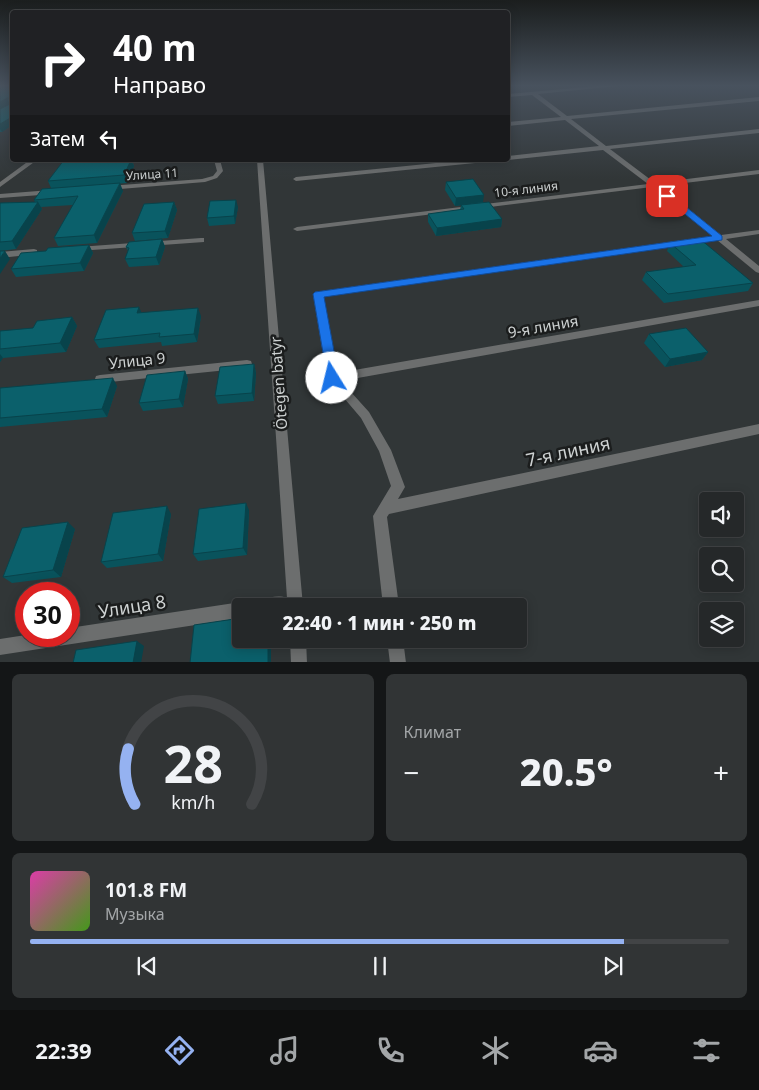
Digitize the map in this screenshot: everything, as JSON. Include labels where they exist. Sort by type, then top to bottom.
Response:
[{"type":"street","points":[[510,124],[577,117]]},
{"type":"street","points":[[566,118],[654,185],[759,270]]},
{"type":"street","points":[[510,158],[759,131]]},
{"type":"street","points":[[0,185],[31,162]]},
{"type":"street","name":"Улица 11","points":[[97,189],[203,181],[215,177],[220,171],[218,162]]},
{"type":"street","name":"Ötegen batyr","points":[[260,162],[282,598]]},
{"type":"street","points":[[296,179],[465,162]]},
{"type":"street","name":"10-я линия","points":[[297,229],[759,172]]},
{"type":"street","points":[[0,196],[58,192]]},
{"type":"street","points":[[390,598],[380,516],[398,487],[384,450],[365,415],[332,378],[318,294],[759,232]]},
{"type":"street","points":[[67,250],[202,240]]},
{"type":"street","points":[[0,255],[48,251]]},
{"type":"street","name":"9-я линия","points":[[332,378],[759,304]]},
{"type":"street","name":"Улица 9","points":[[89,380],[246,364]]},
{"type":"street","name":"7-я линия","points":[[385,508],[759,429]]},
{"type":"street","name":"Улица 8","points":[[0,647],[232,611]]},
{"type":"street","points":[[299,648],[300,662]]},
{"type":"street","points":[[396,648],[398,662]]},
{"type":"building","points":[[0,117],[10,117],[10,118],[0,124]]},
{"type":"building","points":[[62,162],[130,162],[124,175],[48,181]]},
{"type":"building","points":[[473,179],[484,195],[456,198],[446,182]]},
{"type":"building","points":[[120,183],[94,235],[54,238],[78,196],[34,200],[42,189]]},
{"type":"building","points":[[236,200],[234,216],[207,218],[210,201]]},
{"type":"building","points":[[38,202],[12,241],[0,242],[0,203]]},
{"type":"building","points":[[174,202],[165,231],[132,233],[144,204]]},
{"type":"building","points":[[489,202],[502,219],[437,228],[428,214],[464,209],[461,205]]},
{"type":"building","points":[[162,239],[156,257],[125,259],[129,248],[126,247],[129,242]]},
{"type":"building","points":[[700,239],[753,283],[668,294],[646,272],[696,265],[670,243]]},
{"type":"building","points":[[89,245],[80,263],[11,269],[21,253],[46,251],[48,248]]},
{"type":"building","points":[[0,251],[5,251],[0,258]]},
{"type":"building","points":[[139,307],[137,313],[198,308],[194,334],[159,337],[160,333],[94,340],[106,310]]},
{"type":"building","points":[[72,317],[60,343],[0,349],[0,331],[33,328],[37,321]]},
{"type":"building","points":[[686,328],[708,352],[670,359],[649,334]]},
{"type":"building","points":[[254,364],[252,393],[215,396],[220,367]]},
{"type":"building","points":[[185,371],[179,399],[139,403],[147,375]]},
{"type":"building","points":[[113,378],[102,409],[0,418],[0,388]]},
{"type":"building","points":[[246,503],[243,548],[193,554],[199,509]]},
{"type":"building","points":[[167,506],[158,554],[101,562],[113,513]]},
{"type":"building","points":[[68,522],[53,570],[3,577],[22,528]]},
{"type":"building","points":[[232,619],[232,648],[268,648],[268,662],[190,662],[194,625]]},
{"type":"building","points":[[137,641],[133,662],[73,662],[76,650]]},
{"type":"route","points":[[332,378],[318,294],[719,238],[667,196]]}]
